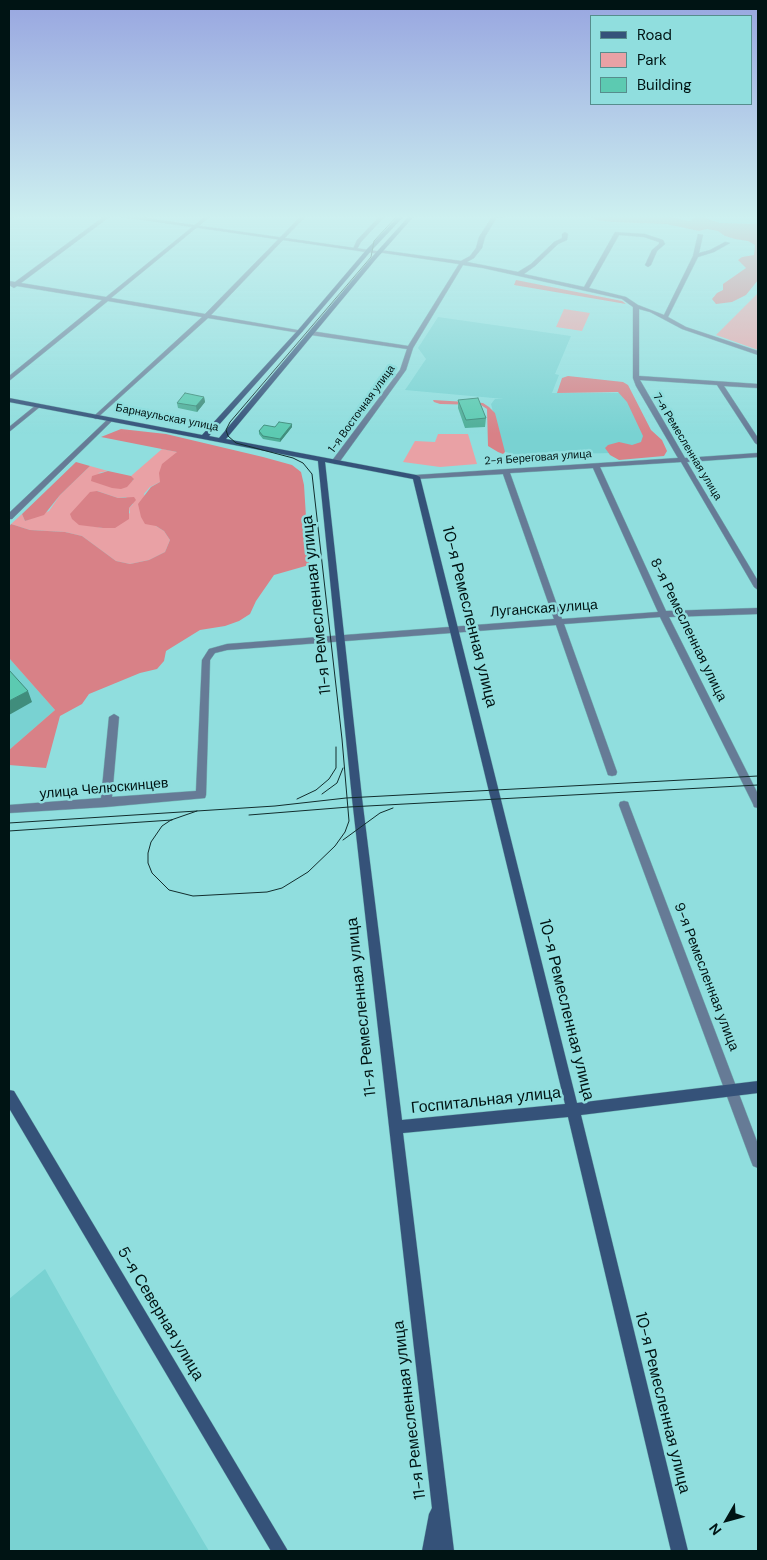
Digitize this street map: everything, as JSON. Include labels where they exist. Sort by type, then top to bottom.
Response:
[{"type":"main road","points":[[204,437],[337,288]]},
{"type":"main road","points":[[221,440],[350,288]]},
{"type":"main road","name":"Барнаульская улица","points":[[9,400],[321,459]]},
{"type":"main road","name":"2-я Береговая улица","points":[[321,459],[416,477]]},
{"type":"main road","name":"11-я Ремесленная улица","points":[[321,459],[339,638],[445,1551]]},
{"type":"main road","name":"10-я Ремесленная улица","points":[[416,477],[680,1551]]},
{"type":"main road","name":"Госпитальная улица","points":[[395,1127],[572,1110],[758,1087]]},
{"type":"main road","name":"5-я Северная улица","points":[[9,1096],[280,1550]]},
{"type":"main road","points":[[431,1551],[439,1498]]},
{"type":"street","points":[[39,288],[300,331]]},
{"type":"street","points":[[9,380],[121,288]]},
{"type":"street","points":[[96,417],[207,315],[233,288]]},
{"type":"street","name":"1-я Восточная улица","points":[[336,462],[403,370],[410,348],[447,288]]},
{"type":"street","points":[[575,288],[624,298],[636,306],[690,330],[758,353]]},
{"type":"street","points":[[665,318],[680,288]]},
{"type":"street","name":"7-я Ремесленная улица","points":[[636,306],[636,378],[638,386],[758,588]]},
{"type":"street","points":[[311,333],[410,348]]},
{"type":"street","points":[[636,378],[758,386]]},
{"type":"street","points":[[719,383],[758,443]]},
{"type":"street","points":[[9,430],[38,406]]},
{"type":"street","points":[[9,517],[111,420]]},
{"type":"street","name":"2-я Береговая улица","points":[[416,477],[758,455]]},
{"type":"street","name":"8-я Ремесленная улица","points":[[596,466],[663,614],[758,804]]},
{"type":"street","points":[[506,471],[612,772]]},
{"type":"street","name":"Луганская улица","points":[[201,795],[206,660],[212,651],[227,647],[339,638],[663,614],[758,610]]},
{"type":"street","points":[[106,803],[114,717]]},
{"type":"street","name":"улица Челюскинцев","points":[[9,809],[201,795]]},
{"type":"street","name":"9-я Ремесленная улица","points":[[624,805],[733,1090],[758,1161]]},
{"type":"shaded area","points":[[531,288],[555,288],[622,301],[626,304]]},
{"type":"shaded area","points":[[723,288],[752,288],[746,295],[732,302],[716,304],[712,299],[723,290]]},
{"type":"shaded area","points":[[438,317],[571,336],[555,374],[559,375],[552,393],[623,393],[662,452],[516,455],[503,451],[491,404],[495,399],[504,399],[405,390],[426,359],[418,348]]},
{"type":"shaded area","points":[[568,376],[623,382],[628,385],[651,430],[662,440],[667,451],[664,456],[619,460],[610,455],[605,448],[608,445],[619,442],[632,445],[641,442],[643,436],[627,402],[618,392],[557,393],[562,378]]},
{"type":"shaded area","points":[[433,400],[483,403],[489,407],[495,413],[505,452],[503,454],[488,446],[487,409],[481,405],[440,404]]},
{"type":"shaded area","points":[[121,429],[166,434],[292,465],[301,472],[304,485],[309,565],[274,575],[256,601],[250,614],[239,621],[225,626],[200,630],[166,651],[164,661],[157,669],[140,673],[89,694],[82,704],[60,716],[46,768],[9,765],[9,750],[55,710],[9,658],[9,527],[11,524],[30,530],[65,532],[82,536],[116,561],[130,564],[149,560],[165,552],[170,540],[164,531],[156,526],[145,524],[138,504],[151,487],[160,482],[159,473],[162,464],[177,452],[101,437]]},
{"type":"shaded area","points":[[76,462],[90,466],[60,495],[44,515],[25,521],[22,514]]},
{"type":"shaded area","points":[[108,471],[131,476],[134,479],[127,487],[121,489],[91,481],[92,476]]},
{"type":"shaded area","points":[[97,491],[118,498],[134,497],[136,500],[129,508],[129,519],[115,528],[103,528],[79,525],[72,519],[70,514],[90,492]]},
{"type":"shaded area","points":[[9,658],[55,710],[9,750]]},
{"type":"shaded area","points":[[45,1269],[115,1393],[209,1551],[9,1551],[9,1299]]},
{"type":"green space","points":[[758,293],[758,350],[716,335]]},
{"type":"green space","points":[[564,309],[590,313],[582,331],[556,327]]},
{"type":"green space","points":[[438,434],[468,434],[477,464],[440,467],[403,462],[415,441],[435,442]]},
{"type":"green space","points":[[162,449],[177,452],[160,482],[150,487],[144,494],[156,526],[164,531],[170,540],[165,552],[149,560],[130,564],[116,561],[82,536],[65,532],[30,530],[11,524],[22,514],[25,521],[49,511],[60,495],[90,466],[108,471],[98,473],[133,481],[131,476]],"holes":[[[97,491],[118,498],[126,497],[133,504],[129,508],[130,513],[103,528],[92,526]]]},
{"type":"building","points":[[185,393],[204,397],[196,406],[177,403]]},
{"type":"building","points":[[478,398],[486,418],[466,420],[458,400]]},
{"type":"building","points":[[279,422],[292,424],[280,439],[263,436],[259,431],[264,425],[275,427]]},
{"type":"building","points":[[9,670],[28,691],[9,701]]},
{"type":"tram line","points":[[345,288],[230,422],[226,430],[228,436],[236,443],[293,458],[303,463],[312,474],[347,798]]},
{"type":"tram line","points":[[297,799],[316,790],[329,779],[336,768],[336,747]]},
{"type":"tram line","points":[[322,794],[337,783],[343,768]]},
{"type":"tram line","points":[[347,798],[758,776]]},
{"type":"tram line","points":[[348,807],[758,785]]},
{"type":"tram line","points":[[9,823],[275,806],[347,798]]},
{"type":"tram line","points":[[347,798],[348,807]]},
{"type":"tram line","points":[[171,820],[162,826],[151,842],[148,853],[148,863],[152,873],[169,890],[193,896],[267,892],[282,888],[308,872],[335,846],[345,832],[349,821],[348,807]]},
{"type":"tram line","points":[[249,815],[348,807]]},
{"type":"tram line","points":[[343,840],[380,813],[393,808]]},
{"type":"tram line","points":[[171,820],[197,811]]},
{"type":"tram line","points":[[9,831],[171,820]]}]
